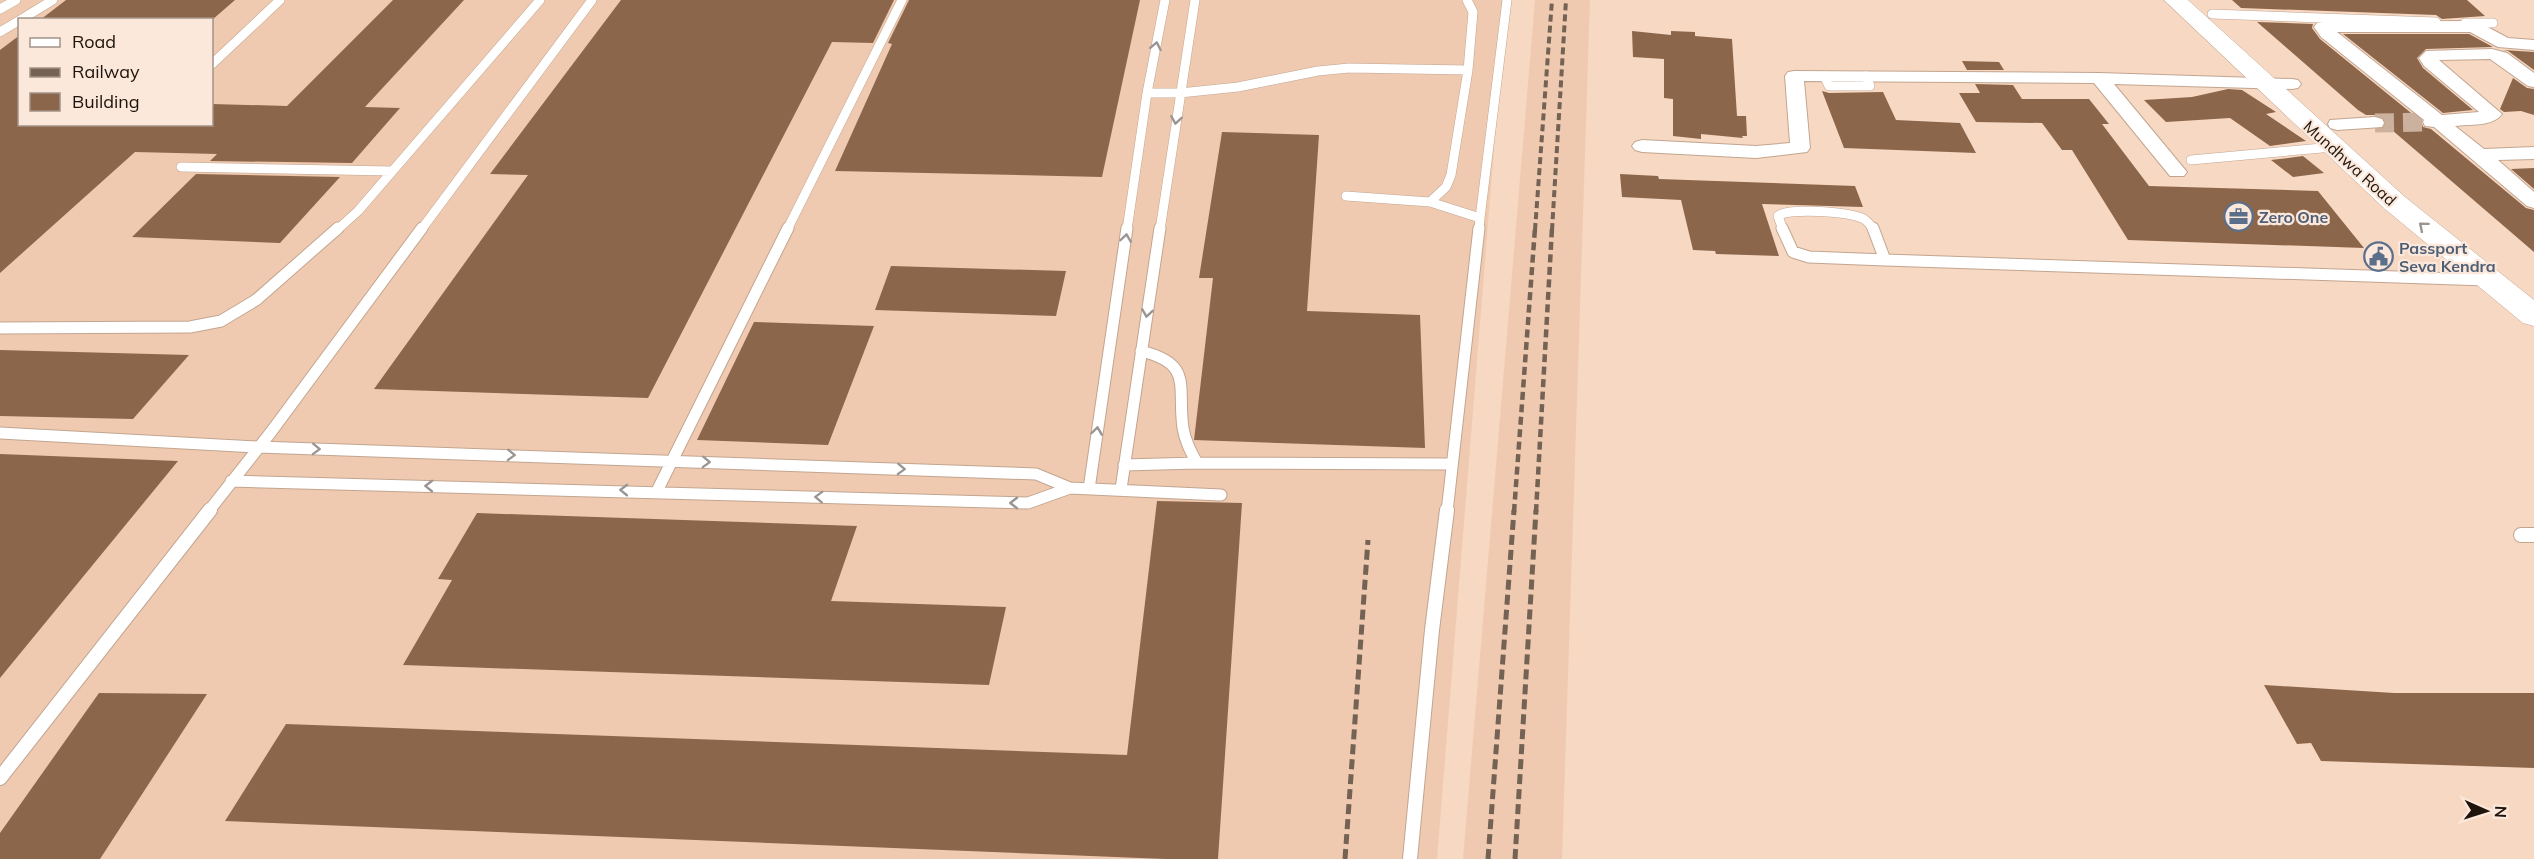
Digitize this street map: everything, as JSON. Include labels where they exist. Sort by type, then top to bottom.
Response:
[{"type":"main road","name":"Mundhwa Road","points":[[2175,0],[2263,83],[2423,201],[2530,303]]},
{"type":"main road","name":"Mundhwa Road","points":[[2204,7],[2292,84],[2395,203],[2487,280],[2530,303]]},
{"type":"street","points":[[2394,26],[2432,55],[2492,54],[2500,57],[2534,82]]},
{"type":"street","points":[[2534,45],[2504,43],[2474,27],[2323,27],[2327,33],[2432,122],[2480,155],[2534,202]]},
{"type":"street","points":[[2432,55],[2428,58],[2430,62],[2493,114],[2487,117],[2432,122]]},
{"type":"street","points":[[1642,146],[1756,152],[1800,148],[1794,76],[2099,78],[2292,84]]},
{"type":"street","points":[[2099,78],[2184,166]]},
{"type":"street","points":[[2335,136],[2375,123]]},
{"type":"street","points":[[2480,155],[2534,153]]},
{"type":"lane","points":[[0,9],[16,0]]},
{"type":"lane","points":[[23,18],[53,0]]},
{"type":"lane","points":[[213,63],[280,0]]},
{"type":"lane","points":[[0,328],[190,327],[221,321],[256,300],[299,265],[358,211],[540,0]]},
{"type":"lane","points":[[0,778],[258,447],[592,0]]},
{"type":"lane","points":[[657,491],[902,0]]},
{"type":"lane","points":[[1089,489],[1147,93],[1165,0]]},
{"type":"lane","points":[[1121,489],[1195,0]]},
{"type":"lane","points":[[1430,202],[1446,187],[1451,175],[1468,70],[1473,12],[1468,0]]},
{"type":"lane","points":[[1410,859],[1432,630],[1507,0]]},
{"type":"lane","points":[[2204,7],[2493,23]]},
{"type":"lane","points":[[0,32],[18,21]]},
{"type":"lane","points":[[1147,93],[1180,93],[1238,87],[1318,70],[1349,68],[1468,70]]},
{"type":"lane","points":[[2184,166],[2335,136]]},
{"type":"lane","points":[[181,167],[392,171]]},
{"type":"lane","points":[[1347,196],[1430,202],[1480,218]]},
{"type":"lane","points":[[1886,261],[1870,224],[1863,218],[1848,214],[1788,212],[1778,216],[1789,247],[1800,255],[1886,261],[2487,280]]},
{"type":"lane","points":[[1141,351],[1166,358],[1176,367],[1180,381],[1183,431],[1197,463]]},
{"type":"lane","points":[[0,433],[258,447],[1036,474],[1070,488],[1221,495]]},
{"type":"lane","points":[[1124,465],[1451,464]]},
{"type":"lane","points":[[231,482],[657,491],[1028,503],[1070,488]]},
{"type":"shaded area","points":[[0,0],[1506,0],[1437,859],[0,859]]},
{"type":"shaded area","points":[[1535,0],[1590,0],[1562,859],[1463,859]]},
{"type":"building","points":[[66,0],[235,0],[213,19],[43,18]]},
{"type":"building","points":[[393,0],[464,0],[365,107],[400,108],[352,163],[210,161],[217,154],[135,152],[0,273],[0,50],[18,36],[18,126],[213,126],[213,104],[287,106]]},
{"type":"building","points":[[621,0],[894,0],[873,43],[832,42],[648,398],[374,389],[528,175],[490,174]]},
{"type":"building","points":[[909,0],[1140,0],[1102,177],[835,171],[892,44],[888,43]]},
{"type":"building","points":[[2232,0],[2467,0],[2485,16],[2442,19],[2436,15],[2241,8]]},
{"type":"building","points":[[2257,22],[2313,24],[2312,28],[2320,39],[2421,121],[2423,127],[2431,129],[2526,208],[2534,210],[2534,252],[2392,130],[2382,129],[2386,124],[2384,118],[2366,115],[2358,110]]},
{"type":"building","points":[[1632,31],[1671,35],[1671,31],[1695,32],[1695,36],[1732,39],[1737,116],[1746,116],[1747,136],[1742,136],[1743,138],[1701,134],[1701,139],[1673,136],[1673,99],[1664,98],[1664,59],[1633,57]]},
{"type":"building","points":[[2343,34],[2469,34],[2493,47],[2426,49],[2417,58],[2423,68],[2473,110],[2443,113]]},
{"type":"building","points":[[2503,50],[2534,52],[2534,70],[2508,51]]},
{"type":"building","points":[[1962,61],[1999,62],[2004,70],[1967,70]]},
{"type":"building","points":[[2513,78],[2527,88],[2534,89],[2534,115],[2521,111],[2504,112],[2500,109]]},
{"type":"building","points":[[1975,84],[2013,85],[2022,99],[2089,99],[2109,124],[2102,124],[2149,186],[2318,191],[2364,248],[2128,240],[2072,150],[2062,150],[2042,123],[1976,122],[1959,93],[1980,93]]},
{"type":"building","points":[[2228,89],[2242,90],[2276,112],[2266,114],[2306,141],[2270,146],[2230,118],[2166,122],[2144,100],[2192,97]]},
{"type":"building","points":[[1822,91],[1829,93],[1883,92],[1896,120],[1960,123],[1976,153],[1844,148]]},
{"type":"building","points":[[1222,132],[1319,135],[1307,311],[1420,315],[1425,448],[1194,440],[1213,278],[1199,278]]},
{"type":"building","points":[[2303,156],[2324,173],[2293,177],[2271,160]]},
{"type":"building","points":[[2534,168],[2534,189],[2511,169]]},
{"type":"building","points":[[196,174],[340,177],[280,243],[132,237]]},
{"type":"building","points":[[1620,174],[1658,176],[1659,179],[1855,186],[1863,207],[1762,204],[1779,256],[1716,254],[1715,251],[1693,250],[1681,200],[1622,197]]},
{"type":"building","points":[[891,266],[1066,271],[1056,316],[875,310]]},
{"type":"building","points":[[754,322],[874,326],[828,445],[697,440]]},
{"type":"building","points":[[0,350],[189,355],[133,419],[0,416]]},
{"type":"building","points":[[0,454],[178,461],[0,678]]},
{"type":"building","points":[[1157,501],[1242,503],[1218,859],[1165,859],[225,821],[286,724],[1127,755]]},
{"type":"building","points":[[477,513],[857,526],[831,601],[1006,607],[989,685],[403,665],[452,580],[438,579]]},
{"type":"building","points":[[2264,685],[2394,693],[2534,693],[2534,768],[2321,761],[2311,743],[2297,744]]},
{"type":"building","points":[[99,693],[207,694],[100,859],[0,859],[0,833]]},
{"type":"tunnel","points":[[2375,123],[2426,122]]},
{"type":"railway","points":[[1535,230],[1552,0]]},
{"type":"railway","points":[[1552,230],[1566,0]]},
{"type":"railway","points":[[1514,512],[1535,228]]},
{"type":"railway","points":[[1536,512],[1552,228]]},
{"type":"railway","points":[[1488,859],[1514,510]]},
{"type":"railway","points":[[1515,859],[1536,510]]},
{"type":"railway","points":[[1345,859],[1368,540]]},
{"type":"place","name":"Zero One","points":[[2238,217]]},
{"type":"place","name":"Passport Seva Kendra","points":[[2378,257]]}]
